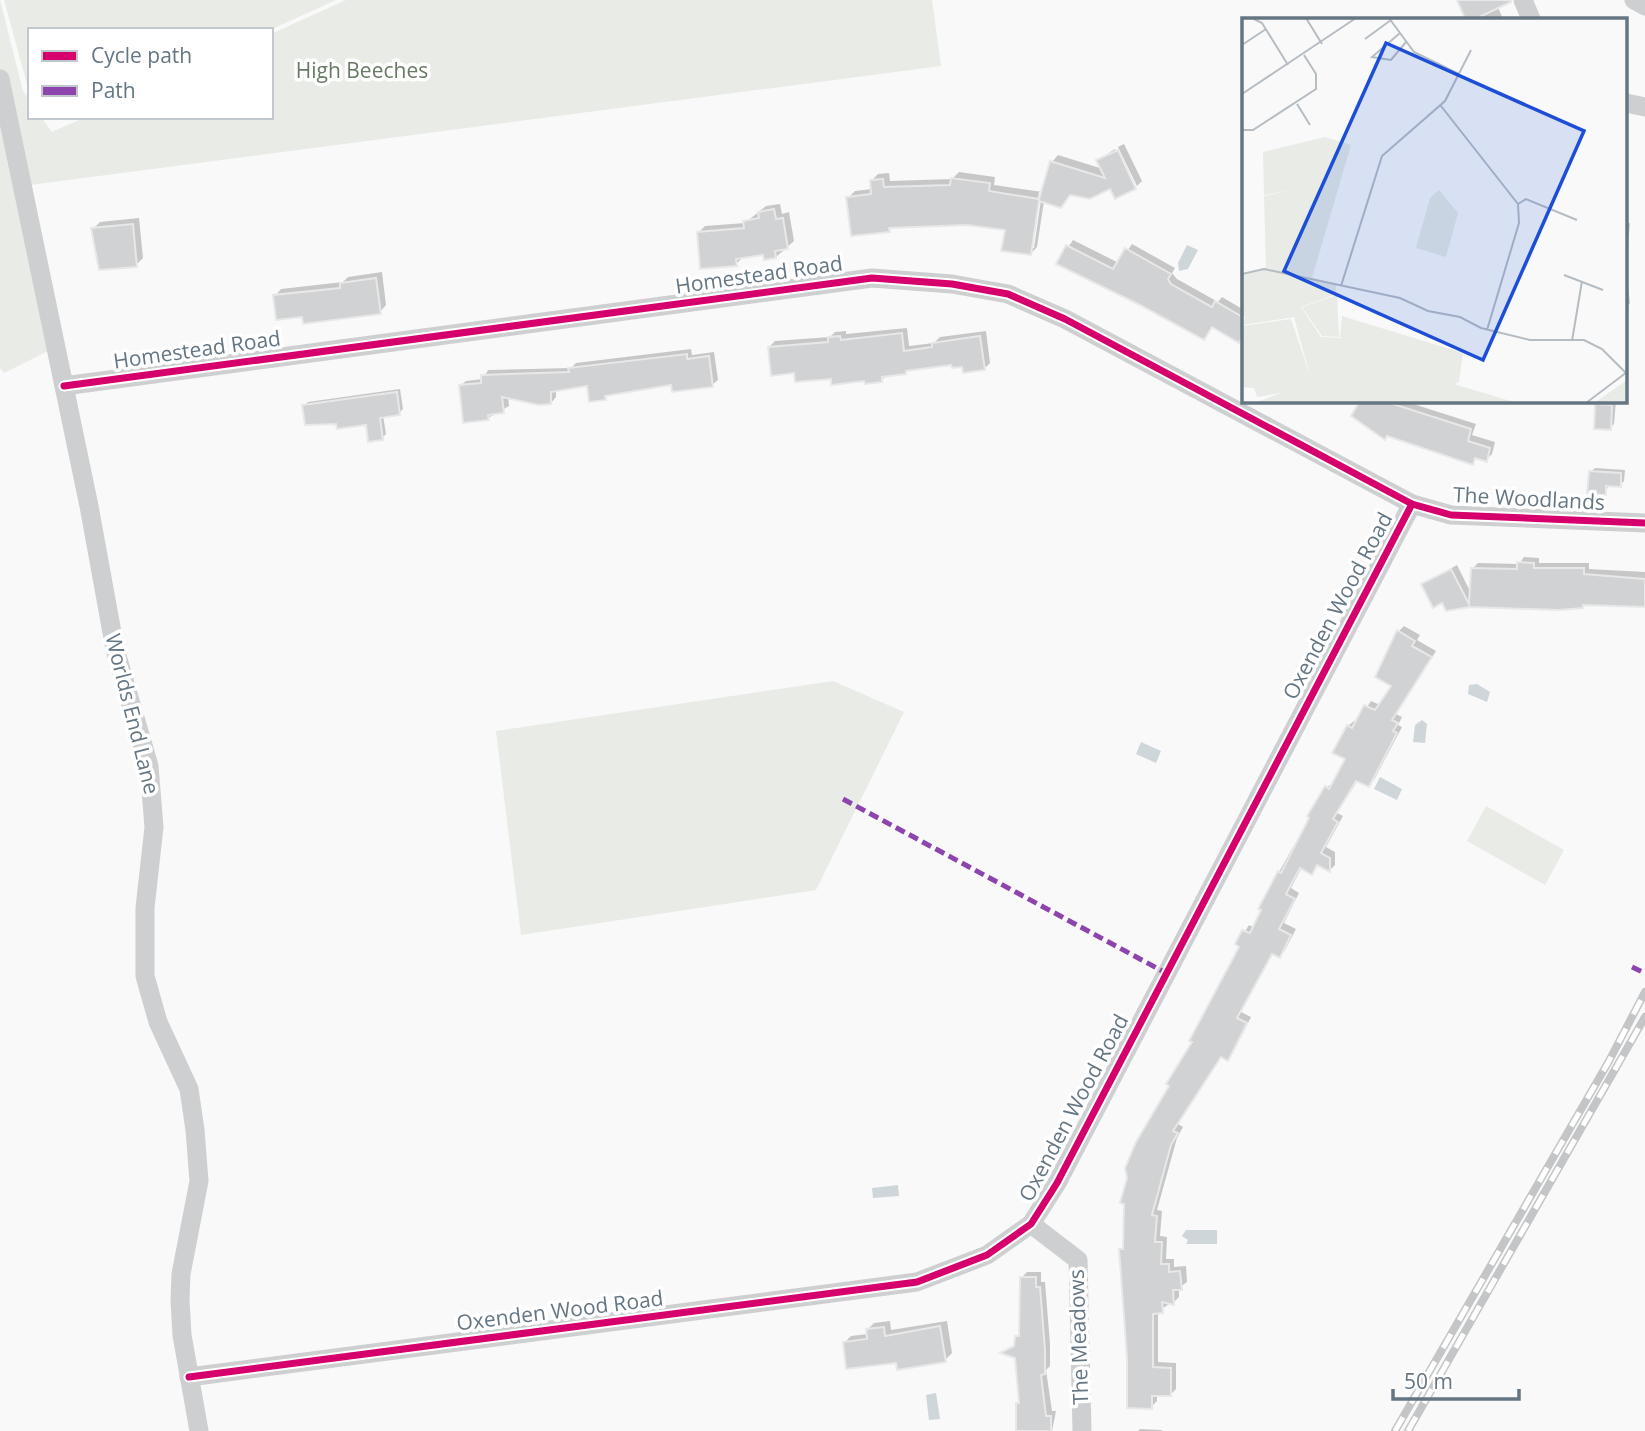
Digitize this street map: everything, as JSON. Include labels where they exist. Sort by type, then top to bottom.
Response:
[{"type":"street","points":[[1523,0],[1531,18]]},
{"type":"street","points":[[1634,0],[1645,6]]},
{"type":"street","name":"Worlds End Lane","points":[[0,79],[115,649],[139,725],[154,805],[145,908],[145,976],[158,1022],[189,1089],[199,1181],[181,1274],[180,1300],[189,1377],[199,1431]]},
{"type":"street","name":"Homestead Road","points":[[64,386],[872,278],[952,284],[1008,294],[1065,319],[1412,504]]},
{"type":"street","name":"The Woodlands","points":[[1412,504],[1451,515],[1645,523]]},
{"type":"street","name":"Oxenden Wood Road","points":[[189,1377],[917,1282],[987,1255],[1031,1224],[1056,1182],[1412,504]]},
{"type":"street","name":"The Meadows","points":[[1031,1224],[1078,1260],[1082,1431]]},
{"type":"green space","name":"High Beeches","points":[[0,0],[23,91],[28,97],[28,119],[42,119],[52,132],[81,119],[273,119],[273,33],[346,0],[932,0],[941,66],[30,185],[64,343],[4,373],[0,368]]},
{"type":"green space","points":[[4,0],[336,0],[273,29],[28,28],[28,88]]},
{"type":"green space","points":[[833,681],[904,712],[816,890],[521,935],[496,731]]},
{"type":"green space","points":[[1486,806],[1564,850],[1545,885],[1467,841]]},
{"type":"shaded area","points":[[1187,245],[1198,250],[1188,269],[1179,271],[1178,263]]},
{"type":"shaded area","points":[[1477,684],[1490,692],[1487,702],[1468,694],[1469,685]]},
{"type":"shaded area","points":[[1422,720],[1427,724],[1425,743],[1413,742],[1415,725]]},
{"type":"shaded area","points":[[1141,742],[1161,751],[1156,763],[1136,754]]},
{"type":"shaded area","points":[[1380,777],[1402,789],[1397,800],[1374,789]]},
{"type":"shaded area","points":[[898,1185],[899,1196],[873,1198],[872,1188]]},
{"type":"shaded area","points":[[1186,1230],[1217,1230],[1217,1244],[1186,1244],[1188,1240],[1182,1236]]},
{"type":"shaded area","points":[[936,1393],[940,1419],[929,1420],[926,1395]]},
{"type":"building","points":[[1457,0],[1511,0],[1477,18],[1465,18]]},
{"type":"building","points":[[1118,150],[1136,189],[1115,199],[1110,189],[1090,199],[1070,195],[1061,208],[1039,201],[1031,255],[1001,251],[1005,230],[967,225],[889,228],[890,232],[851,236],[846,197],[871,194],[870,180],[883,179],[884,187],[950,185],[951,178],[990,183],[989,191],[1039,199],[1050,161],[1105,178],[1096,160]]},
{"type":"building","points":[[774,209],[776,219],[783,218],[788,249],[775,251],[776,258],[764,260],[763,255],[736,259],[737,266],[700,269],[697,232],[744,228],[743,221],[759,218],[758,212]]},
{"type":"building","points":[[133,224],[137,267],[99,270],[91,228]]},
{"type":"building","points":[[1066,245],[1113,269],[1125,248],[1171,274],[1168,279],[1171,284],[1212,307],[1215,301],[1242,317],[1242,338],[1239,343],[1212,327],[1204,340],[1056,264]]},
{"type":"building","points":[[376,278],[381,314],[303,324],[302,317],[276,320],[273,295],[340,288],[340,283]]},
{"type":"building","points":[[902,333],[904,351],[932,347],[932,343],[980,336],[985,370],[963,373],[962,367],[952,368],[951,365],[906,371],[906,374],[882,377],[882,382],[831,385],[831,379],[795,382],[794,373],[771,376],[768,347],[828,342],[828,337],[840,336],[841,340]]},
{"type":"building","points":[[687,354],[687,359],[709,356],[713,387],[672,392],[671,385],[605,396],[606,400],[589,402],[587,386],[551,392],[551,404],[538,405],[502,397],[504,413],[488,415],[489,420],[463,423],[459,385],[481,383],[481,375],[569,372],[568,368]]},
{"type":"building","points":[[397,392],[400,415],[380,418],[383,440],[368,442],[366,425],[337,429],[336,424],[305,425],[302,405]]},
{"type":"building","points":[[1359,402],[1394,402],[1393,404],[1471,429],[1468,441],[1490,448],[1487,462],[1475,458],[1473,465],[1387,436],[1385,440],[1351,416]]},
{"type":"building","points":[[1595,404],[1612,405],[1611,430],[1594,429]]},
{"type":"building","points":[[1589,471],[1621,473],[1621,487],[1606,486],[1606,495],[1587,494]]},
{"type":"building","points":[[1517,562],[1534,563],[1534,568],[1584,568],[1584,574],[1645,579],[1645,607],[1583,605],[1583,608],[1559,610],[1470,607],[1446,611],[1442,603],[1433,608],[1421,584],[1451,569],[1469,604],[1471,568],[1517,569]]},
{"type":"building","points":[[1397,630],[1415,641],[1412,646],[1432,657],[1392,720],[1398,723],[1393,731],[1397,733],[1369,787],[1356,781],[1333,819],[1338,822],[1321,853],[1330,858],[1330,872],[1317,865],[1312,875],[1300,868],[1286,894],[1295,899],[1279,929],[1291,935],[1280,958],[1272,954],[1237,1018],[1247,1023],[1228,1061],[1221,1057],[1173,1131],[1178,1133],[1171,1145],[1152,1215],[1157,1216],[1155,1242],[1162,1242],[1161,1264],[1169,1264],[1169,1272],[1180,1271],[1182,1290],[1173,1290],[1174,1305],[1162,1302],[1163,1313],[1153,1314],[1153,1367],[1171,1368],[1171,1396],[1152,1396],[1152,1409],[1127,1408],[1127,1358],[1119,1249],[1123,1249],[1124,1204],[1120,1203],[1127,1178],[1125,1168],[1136,1142],[1169,1086],[1166,1084],[1192,1042],[1189,1041],[1239,947],[1235,944],[1242,930],[1250,933],[1261,910],[1258,909],[1278,871],[1281,873],[1309,818],[1307,816],[1325,786],[1329,789],[1345,759],[1332,753],[1347,725],[1352,728],[1364,705],[1375,710],[1391,686],[1375,677]]},
{"type":"building","points":[[1020,1277],[1036,1277],[1036,1287],[1040,1287],[1045,1350],[1045,1374],[1041,1375],[1046,1416],[1051,1416],[1051,1431],[1016,1431],[1016,1403],[1019,1403],[1015,1358],[1000,1353],[1014,1346],[1015,1336],[1019,1336]]},
{"type":"building","points":[[940,1326],[946,1362],[897,1370],[896,1363],[846,1369],[843,1342],[867,1339],[866,1329],[884,1327],[885,1336]]},
{"type":"railway","points":[[1395,1431],[1609,1061],[1645,992]]},
{"type":"railway","points":[[1408,1431],[1645,1017]]},
{"type":"marked path","points":[[843,799],[1166,973]]},
{"type":"marked path","points":[[1632,967],[1645,973]]},
{"type":"cycle path","points":[[64,386],[872,278],[952,284],[1008,294],[1065,319],[1412,504],[1451,515],[1645,523]]},
{"type":"cycle path","points":[[189,1377],[917,1282],[987,1255],[1031,1224],[1057,1183],[1412,504]]}]
